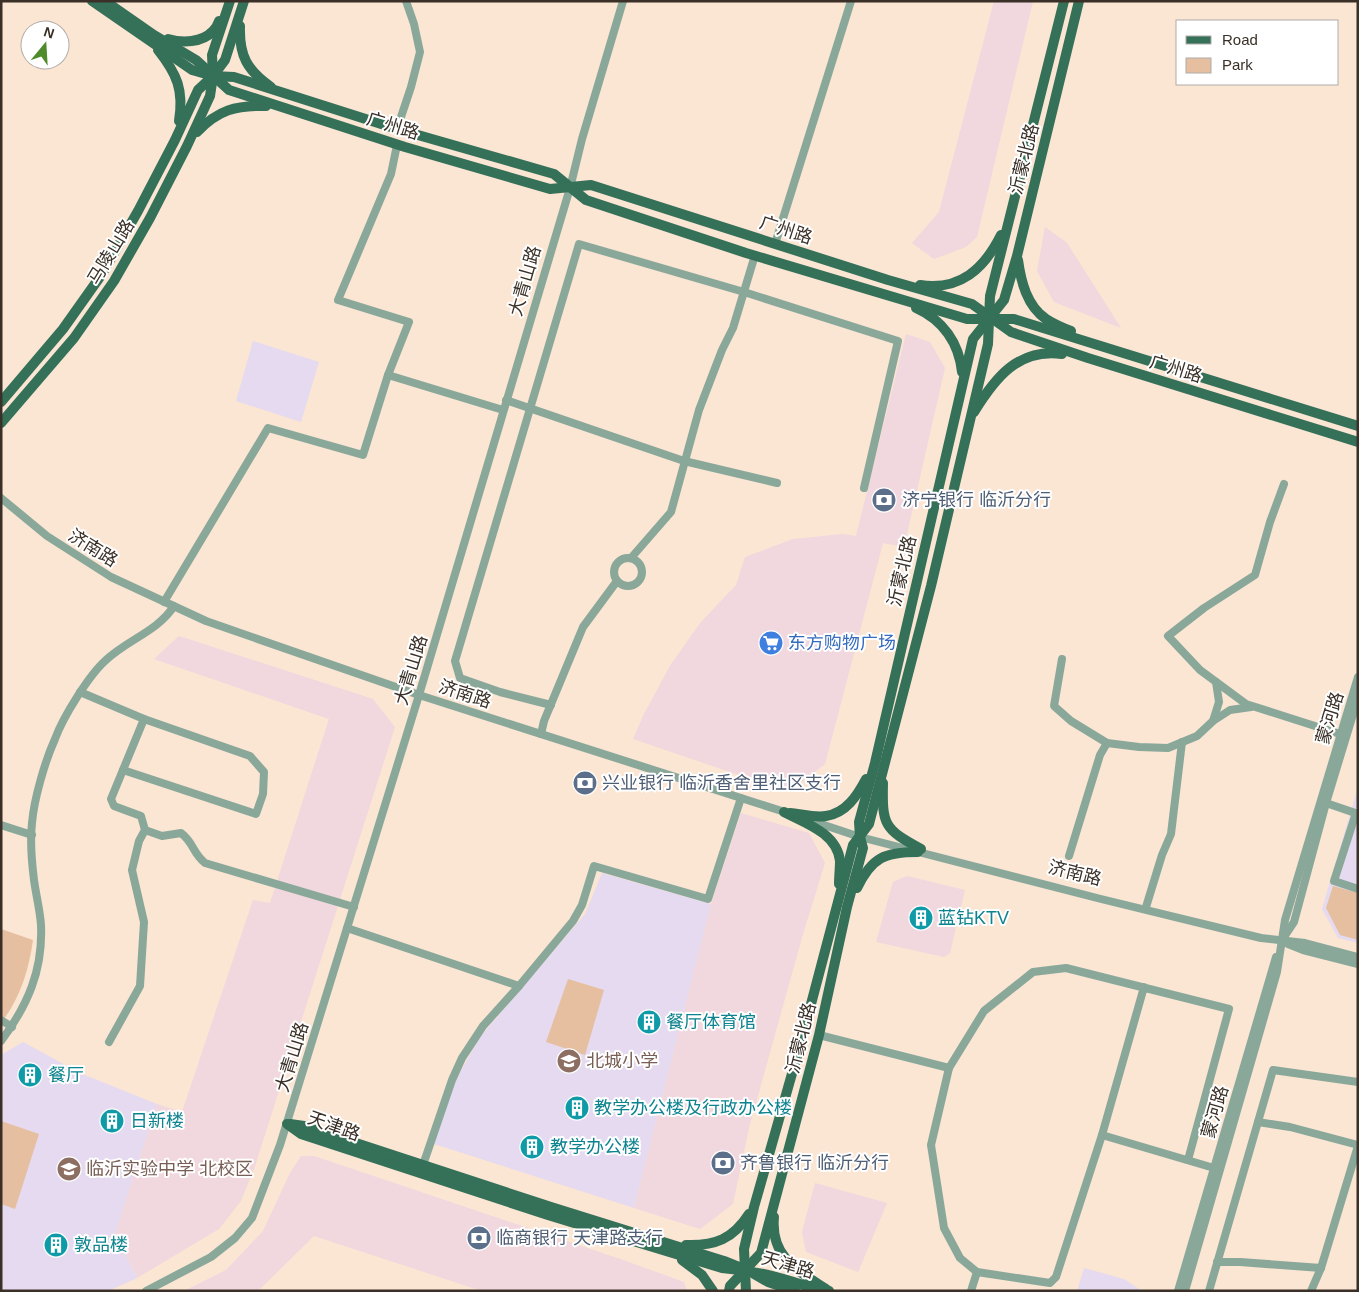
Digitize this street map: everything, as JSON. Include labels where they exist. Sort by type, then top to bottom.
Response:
[{"type":"main road","name":"广州路","points":[[92,1],[153,38],[196,60],[229,90],[397,145],[550,189],[591,185],[888,280],[972,304],[1011,332],[1088,358],[1358,442]]},
{"type":"main road","name":"广州路","points":[[105,1],[153,38]]},
{"type":"main road","name":"马陵山路","points":[[1,402],[63,329],[102,274],[138,211],[198,90],[213,76],[225,60],[244,1]]},
{"type":"main road","name":"沂蒙北路","points":[[879,764],[930,586],[988,344],[990,296],[1064,1]]},
{"type":"main road","name":"沂蒙北路","points":[[729,1291],[730,1286],[761,1253],[775,1203],[819,1035],[854,845],[869,824],[879,764],[973,339],[1004,300],[1017,256],[1079,1]]},
{"type":"main road","points":[[153,38],[179,42],[196,40],[213,32],[229,4]]},
{"type":"main road","name":"马陵山路","points":[[1,423],[74,338],[114,281],[150,218],[210,96],[213,76],[212,55],[229,4]]},
{"type":"main road","points":[[240,15],[239,44],[246,62],[258,77],[280,93]]},
{"type":"main road","points":[[153,38],[171,67],[179,85],[182,106],[177,135]]},
{"type":"main road","name":"广州路","points":[[213,76],[234,77],[397,129],[554,174],[586,200],[755,255],[967,319],[1014,318],[1358,426]]},
{"type":"main road","points":[[191,138],[208,121],[227,111],[246,105],[276,106]]},
{"type":"main road","points":[[888,280],[929,286],[952,283],[968,277],[984,262],[1010,217]]},
{"type":"main road","points":[[1017,256],[1021,280],[1028,299],[1046,319],[1094,344]]},
{"type":"main road","points":[[886,295],[923,311],[940,323],[953,340],[961,358],[963,379]]},
{"type":"main road","points":[[970,419],[988,390],[1002,374],[1035,354],[1053,353],[1088,358]]},
{"type":"main road","points":[[784,812],[826,816],[841,810],[850,804],[879,764]]},
{"type":"main road","points":[[879,764],[883,812],[888,826],[897,836],[919,851]]},
{"type":"main road","points":[[784,812],[818,829],[834,844],[840,859],[843,906]]},
{"type":"main road","points":[[843,906],[869,869],[881,857],[897,852],[919,851]]},
{"type":"main road","name":"沂蒙北路","points":[[746,1291],[744,1249],[754,1207],[843,906]]},
{"type":"main road","name":"天津路","points":[[287,1124],[304,1126],[423,1165],[669,1248],[722,1268],[771,1274],[821,1291]]},
{"type":"main road","name":"天津路","points":[[287,1124],[301,1134],[548,1215],[669,1248]]},
{"type":"main road","points":[[775,1203],[773,1223],[782,1256],[797,1270],[829,1291]]},
{"type":"main road","points":[[669,1248],[701,1246],[726,1238],[742,1226],[754,1207]]},
{"type":"main road","points":[[669,1248],[702,1275],[713,1291]]},
{"type":"main road","name":"天津路","points":[[746,1270],[768,1282],[795,1291]]},
{"type":"street","points":[[397,129],[420,52],[414,24],[406,1]]},
{"type":"street","name":"大青山路","points":[[146,1291],[211,1257],[235,1238],[252,1218],[287,1124],[419,695],[570,188],[582,140],[623,1]]},
{"type":"street","points":[[775,244],[851,1]]},
{"type":"street","points":[[164,602],[268,428],[363,455],[388,375],[409,322],[338,300],[391,174],[397,145]]},
{"type":"street","points":[[551,705],[500,692],[460,678],[455,661],[579,244],[744,292],[898,341],[864,488]]},
{"type":"street","points":[[632,558],[671,512],[699,410],[722,350],[733,328],[755,255]]},
{"type":"street","points":[[388,375],[503,410]]},
{"type":"street","points":[[506,400],[684,461],[777,483]]},
{"type":"street","points":[[1284,484],[1254,575],[1204,608],[1168,636],[1200,670],[1246,704],[1340,734]]},
{"type":"street","name":"济南路","points":[[1,498],[47,536],[111,577],[164,602],[206,621],[419,695],[860,837],[882,839],[919,851],[1243,934],[1306,943],[1358,957]]},
{"type":"street","points":[[632,558],[642,566],[640,581],[630,586],[617,581],[614,570],[615,565],[621,559],[632,558]]},
{"type":"street","points":[[541,734],[583,627],[617,581]]},
{"type":"street","points":[[1,1041],[26,1003],[36,978],[40,954],[41,924],[34,878],[32,823],[42,777],[55,738],[80,692],[106,660],[167,617],[174,606]]},
{"type":"street","points":[[1062,659],[1054,706],[1070,721],[1107,743],[1168,748],[1197,736],[1230,710],[1253,706]]},
{"type":"street","name":"蒙河路","points":[[1185,1291],[1277,972],[1285,920],[1358,677]]},
{"type":"street","points":[[1214,721],[1219,702],[1216,682]]},
{"type":"street","points":[[80,692],[144,719],[250,756],[264,772],[263,794],[256,814],[123,770]]},
{"type":"street","name":"蒙河路","points":[[1178,1291],[1271,972],[1282,941],[1294,922],[1326,803],[1358,698]]},
{"type":"street","points":[[109,1042],[140,986],[144,922],[132,870],[139,841],[145,830],[141,816],[114,806],[111,799],[144,719]]},
{"type":"street","points":[[1146,907],[1162,855],[1171,834],[1182,742]]},
{"type":"street","points":[[1069,856],[1100,755],[1107,743]]},
{"type":"street","points":[[423,1165],[441,1110],[462,1058],[483,1026],[573,921],[582,905],[594,866],[708,899],[741,798]]},
{"type":"street","points":[[1326,803],[1357,813],[1334,881],[1358,889]]},
{"type":"street","points":[[1,825],[32,835]]},
{"type":"street","points":[[145,830],[162,836],[181,833],[190,840],[196,856],[205,863],[354,908]]},
{"type":"street","name":"济南路","points":[[919,851],[1282,941],[1303,950],[1358,964]]},
{"type":"street","points":[[347,928],[519,986]]},
{"type":"street","points":[[1144,988],[1102,1135],[1056,1277],[1050,1283],[977,1272],[960,1258],[944,1228],[931,1145],[949,1068],[984,1011],[1033,972],[1066,968],[1229,1009],[1188,1160]]},
{"type":"street","points":[[1,1020],[12,1027]]},
{"type":"street","points":[[819,1035],[949,1068]]},
{"type":"street","points":[[1209,1291],[1273,1070],[1358,1082]]},
{"type":"street","points":[[1258,1122],[1290,1127],[1358,1145],[1321,1268],[1311,1291]]},
{"type":"street","points":[[1102,1135],[1214,1168]]},
{"type":"street","points":[[1217,1262],[1321,1268]]},
{"type":"street","points":[[971,1291],[977,1272]]},
{"type":"shaded area","points":[[994,1],[1033,1],[977,237],[966,247],[934,259],[912,243],[939,212]]},
{"type":"shaded area","points":[[1045,227],[1067,243],[1121,328],[1054,302],[1037,271]]},
{"type":"shaded area","name":"东方购物广场","points":[[906,334],[930,342],[945,368],[904,547],[883,543],[825,764],[789,792],[633,739],[671,664],[701,622],[736,585],[745,557],[793,539],[843,534],[856,536]]},
{"type":"shaded area","points":[[253,341],[319,362],[301,422],[236,401]]},
{"type":"shaded area","points":[[179,636],[373,699],[395,727],[255,1166],[241,1201],[219,1229],[137,1278],[115,1234],[157,1104],[182,1112],[253,900],[270,903],[329,719],[154,659]]},
{"type":"shaded area","points":[[1358,787],[1358,943],[1338,938],[1322,909]]},
{"type":"shaded area","points":[[741,813],[809,833],[825,863],[803,934],[749,1128],[733,1204],[700,1229],[634,1208],[711,904]]},
{"type":"shaded area","name":"北城小学","points":[[602,873],[711,904],[634,1208],[434,1144],[453,1085],[480,1037],[585,914]]},
{"type":"shaded area","points":[[907,876],[965,890],[950,953],[944,957],[876,942],[893,882]]},
{"type":"shaded area","name":"临沂实验中学 北校区","points":[[23,1042],[80,1073],[157,1104],[115,1234],[137,1278],[108,1291],[1,1291],[1,1055]]},
{"type":"shaded area","points":[[301,1156],[314,1156],[623,1260],[684,1282],[687,1291],[482,1291],[314,1236],[258,1291],[184,1291],[226,1270],[263,1231],[290,1173]]},
{"type":"shaded area","points":[[815,1183],[887,1203],[858,1272],[806,1252],[802,1232]]},
{"type":"shaded area","points":[[1084,1268],[1124,1279],[1142,1291],[1077,1291]]},
{"type":"green space","points":[[1333,886],[1358,893],[1358,940],[1340,935],[1326,908]]},
{"type":"green space","points":[[1,929],[33,940],[23,983],[8,1014],[1,1023]]},
{"type":"green space","points":[[568,979],[604,990],[585,1055],[546,1042]]},
{"type":"green space","points":[[1,1121],[39,1134],[15,1209],[1,1204]]},
{"type":"place","name":"济宁银行 临沂分行","points":[[884,500]]},
{"type":"place","name":"东方购物广场","points":[[771,643]]},
{"type":"place","name":"兴业银行 临沂香舍里社区支行","points":[[585,783]]},
{"type":"place","name":"蓝钻KTV","points":[[921,918]]},
{"type":"place","name":"餐厅体育馆","points":[[649,1022]]},
{"type":"place","name":"北城小学","points":[[569,1061]]},
{"type":"place","name":"餐厅","points":[[30,1075]]},
{"type":"place","name":"教学办公楼及行政办公楼","points":[[577,1108]]},
{"type":"place","name":"日新楼","points":[[112,1121]]},
{"type":"place","name":"教学办公楼","points":[[532,1147]]},
{"type":"place","name":"齐鲁银行 临沂分行","points":[[723,1163]]},
{"type":"place","name":"临沂实验中学 北校区","points":[[69,1169]]},
{"type":"place","name":"临商银行 天津路支行","points":[[479,1238]]},
{"type":"place","name":"敦品楼","points":[[56,1245]]}]
